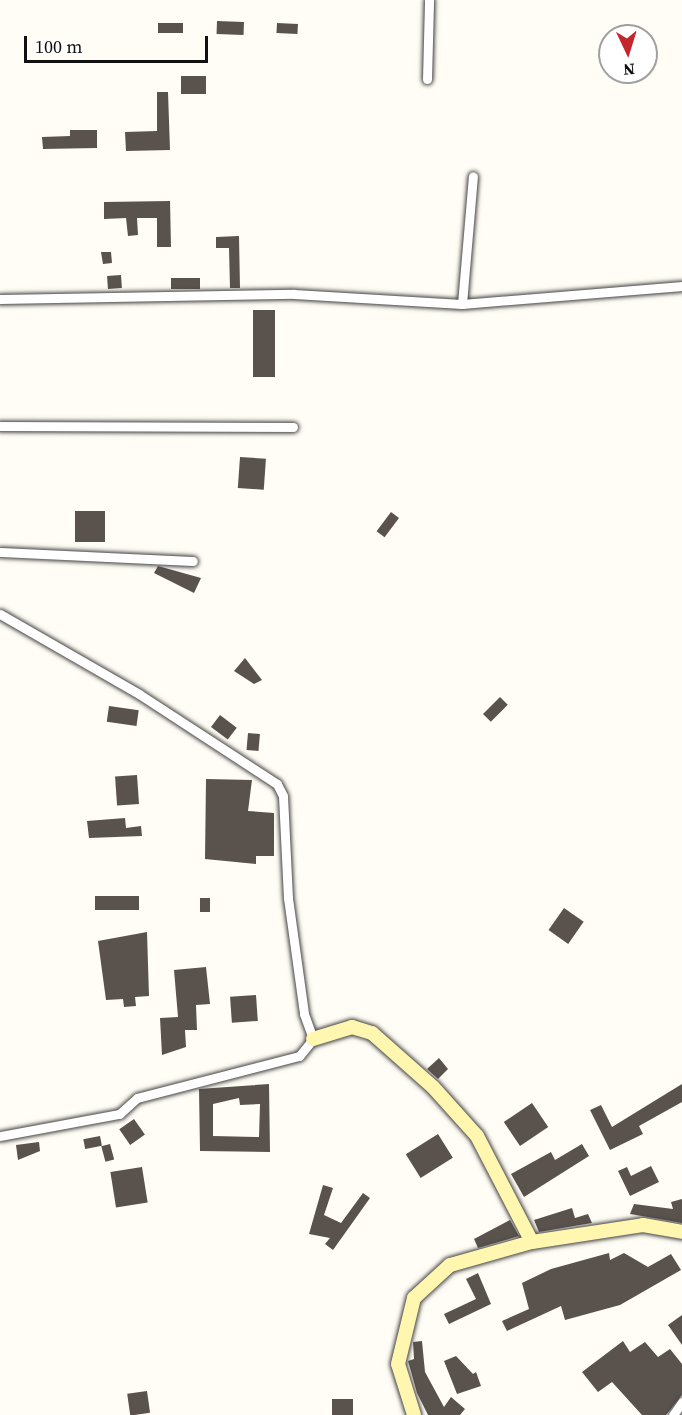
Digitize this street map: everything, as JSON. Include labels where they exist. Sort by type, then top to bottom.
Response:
[{"type":"street","points":[[427,79],[429,0]]},
{"type":"street","points":[[462,304],[473,176]]},
{"type":"street","points":[[0,299],[294,294],[462,304],[682,286]]},
{"type":"street","points":[[0,426],[293,427]]},
{"type":"street","points":[[0,552],[193,561]]},
{"type":"street","points":[[0,614],[140,694],[277,784],[283,796],[288,898],[304,1014],[313,1039]]},
{"type":"street","points":[[0,1136],[119,1114],[137,1098],[299,1056],[313,1039],[352,1027],[372,1033],[433,1087],[477,1136],[532,1242]]},
{"type":"street","points":[[414,1415],[398,1364],[414,1298],[450,1266],[532,1242],[643,1225],[682,1232]]},
{"type":"street","points":[[673,1415],[682,1402]]},
{"type":"building","points":[[217,21],[244,22],[244,35],[217,34]]},
{"type":"building","points":[[158,23],[183,23],[183,33],[158,33]]},
{"type":"building","points":[[277,23],[298,24],[297,34],[276,33]]},
{"type":"building","points":[[181,76],[206,76],[206,94],[181,94]]},
{"type":"building","points":[[157,92],[168,92],[170,150],[126,151],[125,132],[157,131]]},
{"type":"building","points":[[70,130],[97,130],[97,148],[43,149],[42,137],[70,136]]},
{"type":"building","points":[[170,201],[171,247],[157,247],[157,218],[137,218],[138,235],[128,236],[126,218],[104,219],[104,202]]},
{"type":"building","points":[[239,236],[240,288],[230,288],[229,248],[216,248],[216,237]]},
{"type":"building","points":[[101,252],[111,252],[112,263],[103,264]]},
{"type":"building","points":[[121,275],[122,288],[108,289],[107,276]]},
{"type":"building","points":[[171,278],[200,278],[200,289],[171,289]]},
{"type":"building","points":[[253,310],[275,310],[275,377],[253,377]]},
{"type":"building","points":[[240,457],[266,459],[264,490],[238,488]]},
{"type":"building","points":[[75,511],[105,511],[105,542],[75,542]]},
{"type":"building","points":[[391,512],[399,518],[385,537],[377,531]]},
{"type":"building","points":[[158,566],[201,578],[194,593],[154,573]]},
{"type":"building","points":[[245,658],[262,680],[254,684],[234,671]]},
{"type":"building","points":[[500,697],[508,705],[491,722],[483,714]]},
{"type":"building","points":[[109,706],[139,710],[136,726],[107,722]]},
{"type":"building","points":[[220,715],[237,728],[228,740],[211,727]]},
{"type":"building","points":[[248,733],[260,734],[258,751],[247,750]]},
{"type":"building","points":[[137,775],[139,804],[117,805],[115,777]]},
{"type":"building","points":[[206,779],[252,780],[248,811],[274,813],[274,856],[256,856],[256,864],[205,859]]},
{"type":"building","points":[[125,818],[126,828],[141,826],[142,836],[89,838],[87,821]]},
{"type":"building","points":[[95,896],[139,896],[139,910],[95,910]]},
{"type":"building","points":[[200,898],[210,898],[210,912],[200,912]]},
{"type":"building","points":[[564,908],[584,922],[568,944],[549,930]]},
{"type":"building","points":[[147,932],[149,996],[135,997],[136,1006],[124,1007],[123,999],[106,1000],[98,941]]},
{"type":"building","points":[[206,967],[210,1004],[196,1005],[197,1030],[185,1030],[186,1047],[162,1055],[160,1018],[178,1017],[174,970]]},
{"type":"building","points":[[256,995],[258,1021],[232,1023],[230,997]]},
{"type":"building","points":[[439,1058],[448,1069],[438,1079],[427,1069]]},
{"type":"building","points":[[269,1084],[270,1152],[200,1151],[199,1089]],"holes":[[[239,1098],[240,1105],[260,1104],[259,1137],[213,1136],[213,1104]]]},
{"type":"building","points":[[682,1084],[682,1102],[639,1126],[643,1134],[610,1150],[590,1110],[601,1105],[612,1127]]},
{"type":"building","points":[[532,1103],[548,1127],[520,1146],[504,1122]]},
{"type":"building","points":[[134,1119],[145,1135],[130,1145],[119,1129]]},
{"type":"building","points":[[438,1134],[453,1158],[421,1178],[406,1154]]},
{"type":"building","points":[[100,1136],[102,1146],[85,1149],[83,1139]]},
{"type":"building","points":[[39,1142],[40,1151],[18,1160],[16,1145]]},
{"type":"building","points":[[110,1144],[114,1159],[105,1162],[101,1146]]},
{"type":"building","points":[[582,1144],[589,1156],[524,1197],[511,1174],[551,1152],[555,1160]]},
{"type":"building","points":[[651,1166],[659,1182],[630,1196],[618,1171],[627,1167],[631,1176]]},
{"type":"building","points":[[142,1167],[148,1203],[116,1208],[110,1172]]},
{"type":"building","points":[[323,1185],[333,1188],[324,1215],[341,1223],[363,1193],[370,1198],[333,1250],[325,1244],[330,1238],[309,1234]]},
{"type":"building","points":[[682,1199],[682,1223],[630,1214],[634,1204],[673,1209],[671,1202]]},
{"type":"building","points":[[572,1208],[575,1218],[588,1214],[592,1223],[539,1232],[534,1220]]},
{"type":"building","points":[[510,1220],[519,1236],[478,1248],[474,1239]]},
{"type":"building","points":[[609,1253],[610,1260],[624,1253],[648,1267],[671,1254],[681,1270],[620,1305],[565,1320],[561,1306],[507,1331],[502,1321],[529,1309],[522,1283],[551,1269]]},
{"type":"building","points":[[478,1273],[491,1304],[449,1324],[444,1314],[476,1299],[466,1279]]},
{"type":"building","points":[[682,1315],[682,1345],[668,1325]]},
{"type":"building","points":[[422,1341],[425,1372],[444,1407],[451,1397],[465,1409],[460,1415],[428,1415],[417,1393],[408,1361],[414,1359],[413,1342]]},
{"type":"building","points":[[623,1341],[630,1352],[645,1342],[658,1357],[670,1349],[682,1364],[682,1395],[666,1415],[642,1415],[612,1382],[598,1392],[582,1372]]},
{"type":"building","points":[[456,1356],[473,1374],[476,1372],[481,1386],[457,1394],[444,1361]]},
{"type":"building","points":[[147,1391],[150,1413],[130,1415],[127,1394]]},
{"type":"building","points":[[332,1399],[353,1399],[353,1415],[332,1415]]}]
